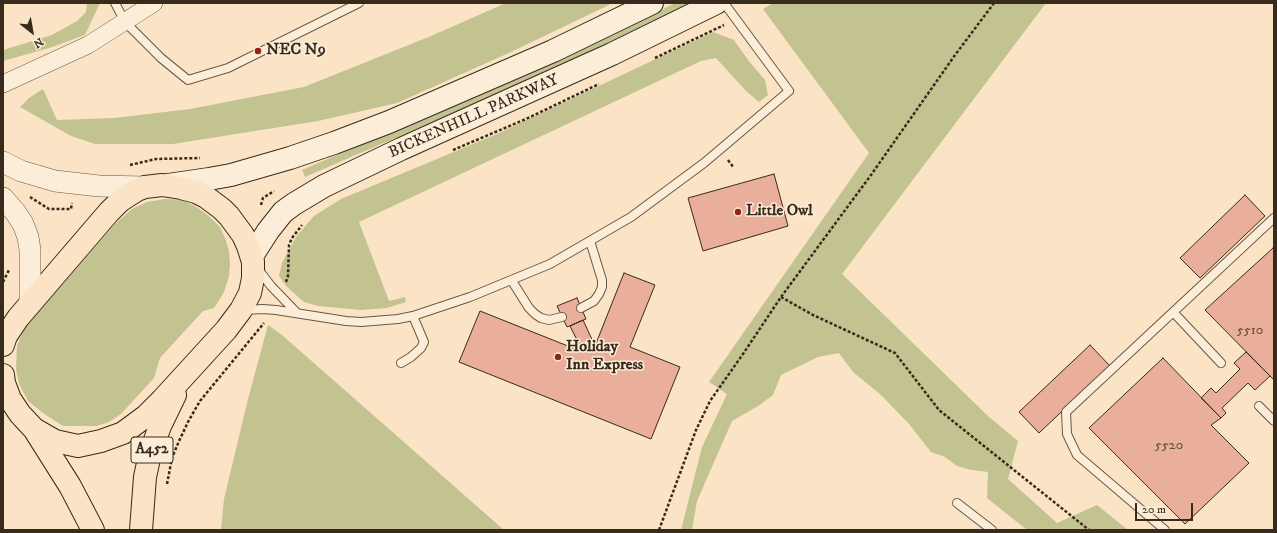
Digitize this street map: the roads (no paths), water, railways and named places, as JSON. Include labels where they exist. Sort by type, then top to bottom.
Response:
[{"type":"highway","points":[[3,345],[17,313],[120,201],[137,190],[154,186],[181,188],[196,192],[206,197],[222,209],[240,230],[253,259],[252,286],[241,310],[226,330],[157,405],[134,426],[123,433],[101,441],[78,446],[70,445],[56,441],[31,426],[3,404]]},
{"type":"highway","points":[[3,375],[4,383],[10,399],[31,426],[82,506],[93,530]]},
{"type":"highway","name":"A452","points":[[141,530],[145,477],[150,454],[160,426],[184,376]]},
{"type":"main road","name":"BICKENHILL PARKWAY","points":[[154,186],[202,181],[231,175],[290,158],[334,143],[389,122],[553,51],[652,3]]},
{"type":"main road","name":"BICKENHILL PARKWAY","points":[[253,259],[268,231],[284,212],[304,197],[401,149],[612,54],[716,3]]},
{"type":"street","points":[[3,84],[88,45],[154,3]]},
{"type":"street","points":[[3,162],[21,171],[56,181],[99,186],[154,186]]},
{"type":"street","points":[[3,198],[23,224],[28,237],[30,250],[17,313]]},
{"type":"lane","points":[[115,3],[125,22],[161,58],[188,80],[228,68],[359,3]]},
{"type":"lane","points":[[241,310],[268,310],[297,313],[346,322],[398,319],[413,316],[470,297],[512,281],[550,264],[631,217],[704,163],[790,91],[724,3]]},
{"type":"lane","points":[[1165,530],[1077,455],[1067,434],[1066,412],[1174,313],[1274,218]]},
{"type":"lane","points":[[581,308],[594,300],[602,287],[602,280],[590,242]]},
{"type":"lane","points":[[253,259],[278,294],[297,313]]},
{"type":"lane","points":[[512,281],[529,308],[535,314],[548,320],[562,317]]},
{"type":"lane","points":[[1174,313],[1221,363]]},
{"type":"lane","points":[[401,363],[421,348],[424,342],[413,316]]},
{"type":"lane","points":[[1259,406],[1274,421]]},
{"type":"lane","points":[[957,503],[992,530]]},
{"type":"place","name":"NEC N9","points":[[258,51]]},
{"type":"place","name":"Little Owl","points":[[738,212]]},
{"type":"place","name":"Holiday Inn Express","points":[[558,357]]}]
